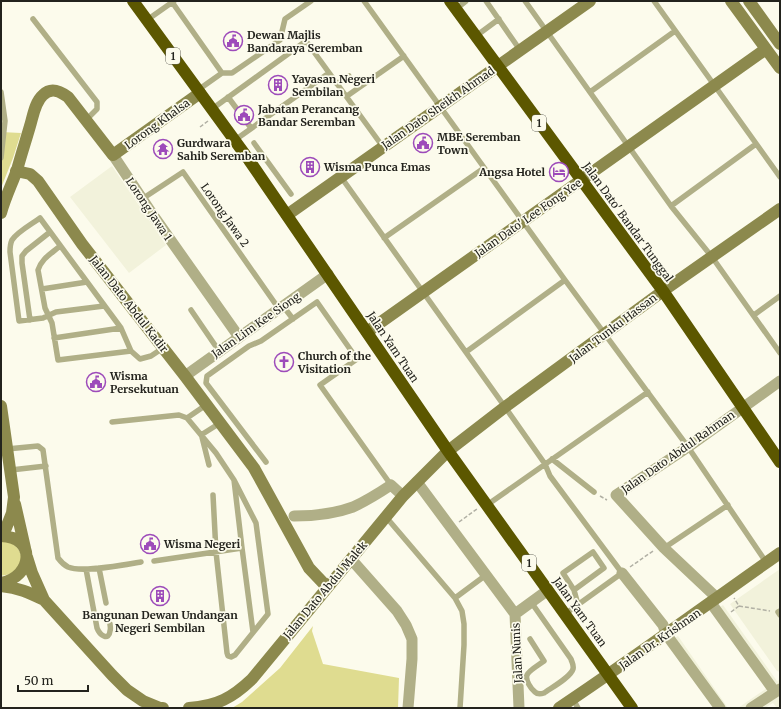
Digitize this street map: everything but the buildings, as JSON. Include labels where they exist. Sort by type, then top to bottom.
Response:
[{"type":"highway","name":"Jalan Yam Tuan","points":[[133,1],[249,160],[448,451],[632,708]]},
{"type":"highway","name":"Jalan Dato' Bandar Tunggal","points":[[453,5],[663,291],[780,462]]},
{"type":"street","name":"Jalan Dato Sheikh Ahmad","points":[[287,215],[590,1]]},
{"type":"street","points":[[731,1],[780,68]]},
{"type":"street","points":[[753,2],[780,44]]},
{"type":"street","name":"Jalan Dato' Lee Fong Yee","points":[[367,332],[766,49]]},
{"type":"street","name":"Lorong Jawa 1","points":[[16,170],[40,98],[44,93],[50,91],[57,90],[62,92],[68,97],[113,155],[236,340]]},
{"type":"street","name":"Lorong Khalsa","points":[[113,155],[199,91]]},
{"type":"street","points":[[1,213],[16,170]]},
{"type":"street","name":"Jalan Dato Abdul Kadir","points":[[16,170],[30,174],[38,181],[82,244],[220,422],[254,468],[309,568],[327,587]]},
{"type":"street","name":"Jalan Tunku Hassan","points":[[448,451],[505,407],[663,291],[780,209]]},
{"type":"street","name":"Jalan Lim Kee Siong","points":[[185,376],[328,274]]},
{"type":"street","name":"Jalan Dato Abdul Rahman","points":[[714,600],[662,547],[616,495],[688,447],[780,381]]},
{"type":"street","points":[[1,406],[14,497],[27,553],[35,579],[44,600]]},
{"type":"street","name":"Jalan Dato Abdul Malek","points":[[189,708],[211,705],[226,699],[240,690],[252,679],[403,496],[448,451]]},
{"type":"street","points":[[416,482],[515,614]]},
{"type":"street","points":[[294,516],[312,516],[352,507],[391,486],[403,496]]},
{"type":"street","points":[[1,584],[13,580],[20,573],[25,565],[27,553],[16,539],[1,535],[6,528],[12,513],[14,497]]},
{"type":"street","name":"Jalan Dr. Krishnan","points":[[559,708],[575,704],[609,675],[780,553]]},
{"type":"street","points":[[351,559],[397,612],[406,625],[412,639],[408,708]]},
{"type":"street","points":[[622,573],[663,625],[666,634],[720,708]]},
{"type":"street","points":[[1,584],[28,591],[44,600],[127,690],[144,705],[163,708]]},
{"type":"street","name":"Jalan Nunis","points":[[519,708],[515,614],[548,590]]},
{"type":"street","name":"Jalan Dr. Krishnan","points":[[714,600],[722,618],[778,690]]},
{"type":"street","points":[[751,708],[778,690]]},
{"type":"lane","points":[[199,91],[222,73],[232,73],[280,40],[285,19],[311,1]]},
{"type":"lane","points":[[364,1],[565,280],[688,447],[767,562]]},
{"type":"lane","points":[[453,5],[466,1]]},
{"type":"lane","points":[[486,1],[520,50]]},
{"type":"lane","points":[[525,1],[671,206],[712,257],[780,353]]},
{"type":"lane","points":[[654,1],[780,178]]},
{"type":"lane","points":[[147,20],[173,2],[222,73]]},
{"type":"lane","points":[[476,36],[499,19]]},
{"type":"lane","points":[[33,20],[96,102],[97,109],[86,120]]},
{"type":"lane","points":[[590,92],[675,31]]},
{"type":"lane","points":[[212,109],[306,41],[384,147]]},
{"type":"lane","points":[[347,96],[404,56]]},
{"type":"lane","points":[[234,140],[329,72]]},
{"type":"lane","points":[[337,84],[348,76]]},
{"type":"lane","points":[[1,92],[5,121],[1,158]]},
{"type":"lane","points":[[228,97],[250,128]]},
{"type":"lane","points":[[254,143],[291,194]]},
{"type":"lane","points":[[671,206],[756,144]]},
{"type":"lane","points":[[249,160],[261,153]]},
{"type":"lane","points":[[384,238],[484,168]]},
{"type":"lane","name":"Lorong Jawa 2","points":[[142,199],[183,172],[281,307]]},
{"type":"lane","points":[[341,177],[545,464],[550,476],[622,573],[565,614]]},
{"type":"lane","points":[[104,306],[56,312],[43,318],[19,321],[10,252],[10,245],[13,238],[19,232],[40,218],[121,328],[131,351],[140,359],[151,356],[163,348]]},
{"type":"lane","points":[[30,320],[22,256],[50,232]]},
{"type":"lane","points":[[60,246],[43,259],[38,270],[45,308],[52,323],[58,360],[131,351]]},
{"type":"lane","points":[[466,352],[565,280]]},
{"type":"lane","points":[[42,289],[87,282]]},
{"type":"lane","points":[[754,315],[780,296]]},
{"type":"lane","points":[[266,462],[206,383],[207,376],[248,346],[261,341],[317,302],[357,359],[320,385],[391,486]]},
{"type":"lane","points":[[281,307],[293,319]]},
{"type":"lane","points":[[191,310],[219,351]]},
{"type":"lane","points":[[54,338],[121,328]]},
{"type":"lane","points":[[236,340],[239,353]]},
{"type":"lane","points":[[487,504],[648,392]]},
{"type":"lane","points":[[187,418],[206,405]]},
{"type":"lane","points":[[112,422],[179,415],[187,418],[219,457],[234,480],[256,523],[268,614],[235,655],[231,657],[227,654],[216,552],[213,495]]},
{"type":"lane","points":[[201,435],[220,422]]},
{"type":"lane","points":[[201,435],[209,465]]},
{"type":"lane","points":[[7,449],[38,446],[43,450],[58,558],[64,564],[69,567],[86,569],[141,562]]},
{"type":"lane","points":[[552,459],[594,492]]},
{"type":"lane","points":[[10,470],[46,466]]},
{"type":"lane","points":[[234,480],[253,632]]},
{"type":"lane","points":[[662,547],[728,505]]},
{"type":"lane","points":[[385,517],[455,598],[462,611],[464,624],[464,645],[460,708]]},
{"type":"lane","points":[[154,561],[242,548]]},
{"type":"lane","points":[[574,590],[604,568],[593,552],[563,573],[574,590],[578,605]]},
{"type":"lane","points":[[99,568],[106,603]]},
{"type":"lane","points":[[86,569],[99,633],[102,636],[108,635],[110,631],[110,624]]},
{"type":"lane","points":[[455,598],[486,575]]},
{"type":"lane","points":[[530,639],[544,661],[528,673],[526,680],[535,693],[544,693],[569,675],[573,670],[573,665],[531,602]]},
{"type":"path","points":[[594,492],[607,500],[616,495]]},
{"type":"path","points":[[451,528],[487,504]]},
{"type":"path","points":[[622,573],[662,547]]},
{"type":"path","points":[[728,590],[740,606],[779,613]]},
{"type":"path","points":[[722,618],[740,606]]},
{"type":"shaded area","points":[[1,132],[21,133],[1,188]]},
{"type":"shaded area","points":[[112,166],[166,245],[129,273],[70,197]]},
{"type":"shaded area","points":[[1,540],[12,543],[16,546],[21,555],[21,560],[20,565],[16,570],[1,576]]},
{"type":"shaded area","points":[[780,569],[780,672],[777,671],[730,604]]},
{"type":"shaded area","points":[[723,605],[777,681],[780,679],[780,708],[777,708],[773,703],[765,708],[738,708],[767,688],[713,612]]},
{"type":"shaded area","points":[[313,626],[312,631],[323,664],[399,678],[398,708],[232,708],[242,702],[280,668]]},
{"type":"shaded area","points":[[678,636],[728,708],[715,708],[668,642]]},
{"type":"place","name":"Dewan Majlis Bandaraya Seremban","points":[[233,41]]},
{"type":"place","name":"Yayasan Negeri Sembilan","points":[[278,85]]},
{"type":"place","name":"Jabatan Perancang Bandar Seremban","points":[[244,115]]},
{"type":"place","name":"MBE Seremban Town","points":[[423,143]]},
{"type":"place","name":"Gurdwara Sahib Seremban","points":[[163,149]]},
{"type":"place","name":"Wisma Punca Emas","points":[[310,167]]},
{"type":"place","name":"Angsa Hotel","points":[[559,172]]},
{"type":"place","name":"Church of the Visitation","points":[[284,362]]},
{"type":"place","name":"Wisma Persekutuan","points":[[96,382]]},
{"type":"place","name":"Wisma Negeri","points":[[150,544]]},
{"type":"place","name":"Bangunan Dewan Undangan Negeri Sembilan","points":[[160,596]]}]
